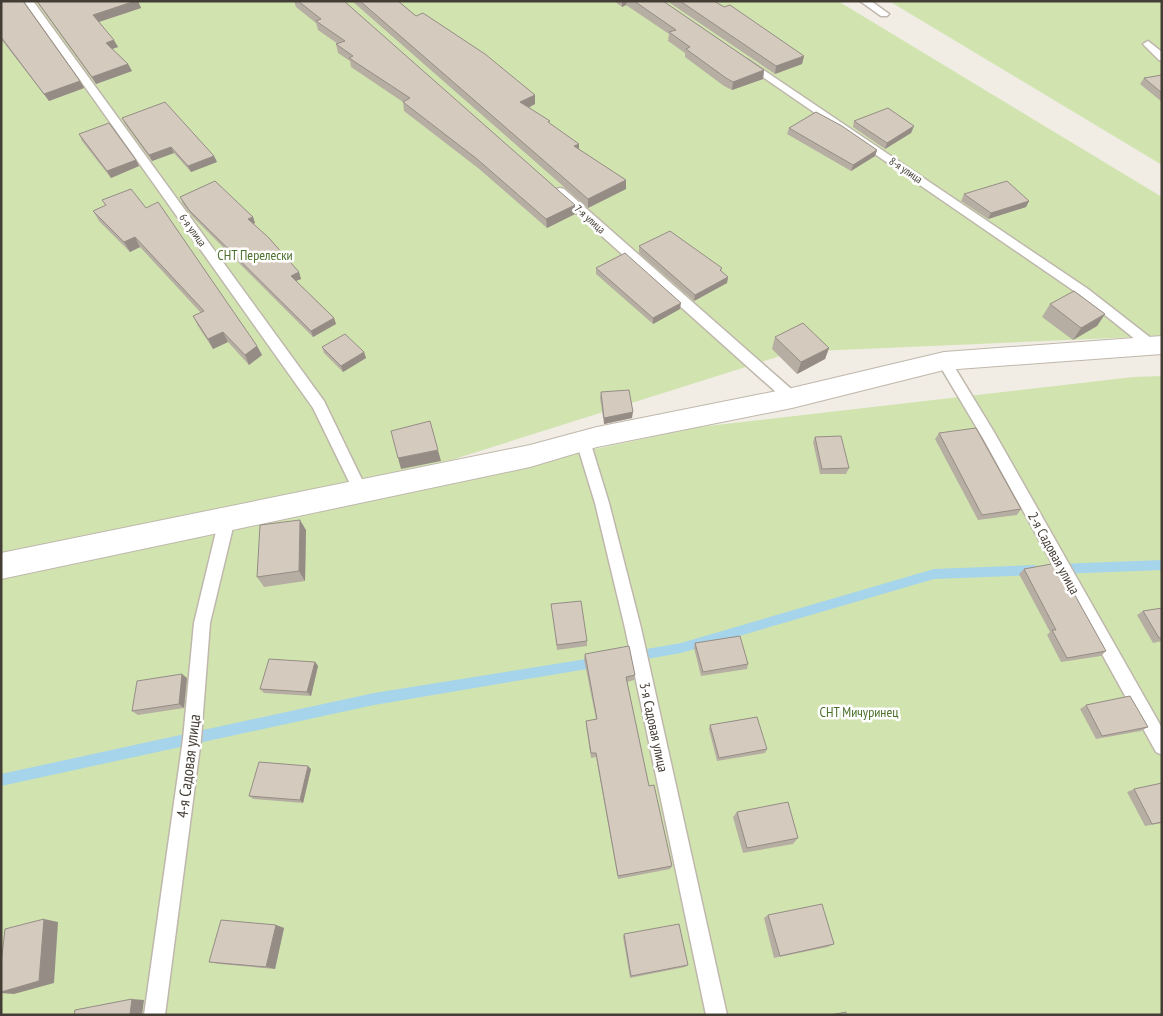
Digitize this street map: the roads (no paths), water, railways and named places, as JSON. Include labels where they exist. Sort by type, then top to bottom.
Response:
[{"type":"street","points":[[1,566],[530,456],[583,441],[792,398],[944,361],[1156,345]]},
{"type":"lane","name":"6-я улица","points":[[28,1],[319,405],[362,492]]},
{"type":"lane","points":[[864,1],[884,14]]},
{"type":"lane","points":[[1148,44],[1162,58]]},
{"type":"lane","name":"8-я улица","points":[[738,56],[1084,292],[1156,345]]},
{"type":"lane","name":"7-я улица","points":[[554,187],[792,398]]},
{"type":"lane","name":"2-я Садовая улица","points":[[944,361],[989,436],[1162,746]]},
{"type":"lane","name":"3-я Садовая улица","points":[[583,441],[602,503],[633,628],[718,1015]]},
{"type":"lane","name":"4-я Садовая улица","points":[[154,1015],[192,739],[202,623],[227,519]]},
{"type":"waterway","points":[[1059,569],[1162,565]]},
{"type":"waterway","points":[[635,656],[681,648],[934,574],[1034,570]]},
{"type":"waterway","points":[[1,780],[374,699],[599,662]]},
{"type":"park label","name":"СНТ Перелески","points":[[255,255]]},
{"type":"park label","name":"СНТ Мичуринец","points":[[859,712]]}]
